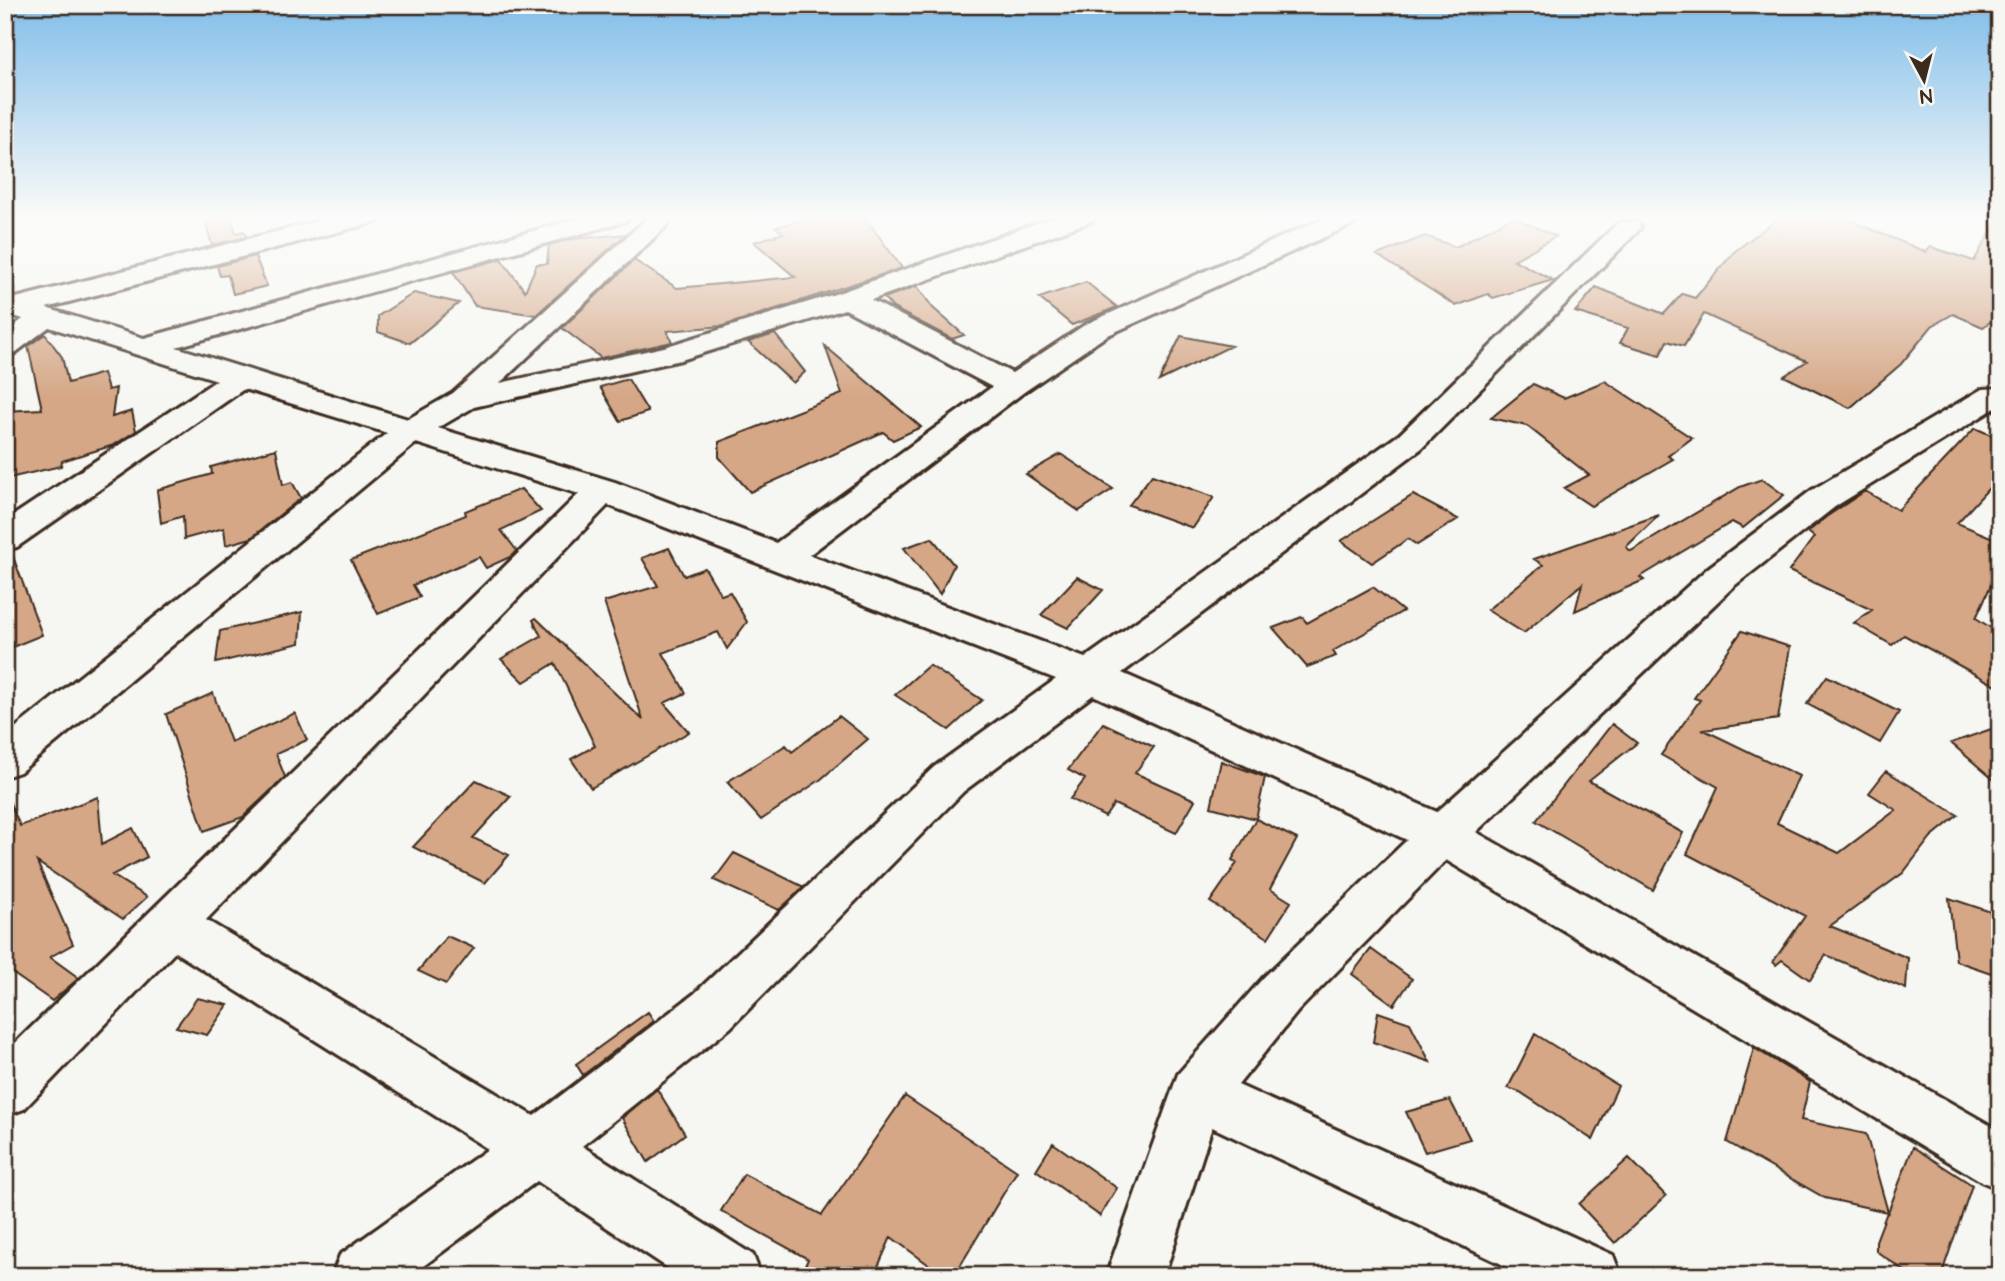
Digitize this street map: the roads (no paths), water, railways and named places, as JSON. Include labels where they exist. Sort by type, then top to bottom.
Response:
[{"type":"street","points":[[10,305],[128,276]]},
{"type":"street","points":[[144,347],[401,276]]},
{"type":"street","points":[[5,760],[411,430],[464,400],[600,276]]},
{"type":"street","points":[[464,400],[671,354],[914,276]]},
{"type":"street","points":[[780,558],[1013,386],[1096,330],[1217,276]]},
{"type":"street","points":[[361,1276],[536,1148],[712,1011],[949,779],[1411,441],[1579,276]]},
{"type":"street","points":[[848,299],[1013,386]]},
{"type":"street","points":[[10,305],[603,490],[1090,676],[1442,835],[2000,1162]]},
{"type":"street","points":[[5,347],[45,316]]},
{"type":"street","points":[[5,538],[241,377]]},
{"type":"street","points":[[1135,1276],[1197,1093],[1281,994],[1442,835],[1721,577],[1824,498],[1993,396]]},
{"type":"street","points":[[5,1090],[603,490]]},
{"type":"street","points":[[171,924],[536,1148],[732,1276]]},
{"type":"street","points":[[1197,1093],[1592,1276]]}]
